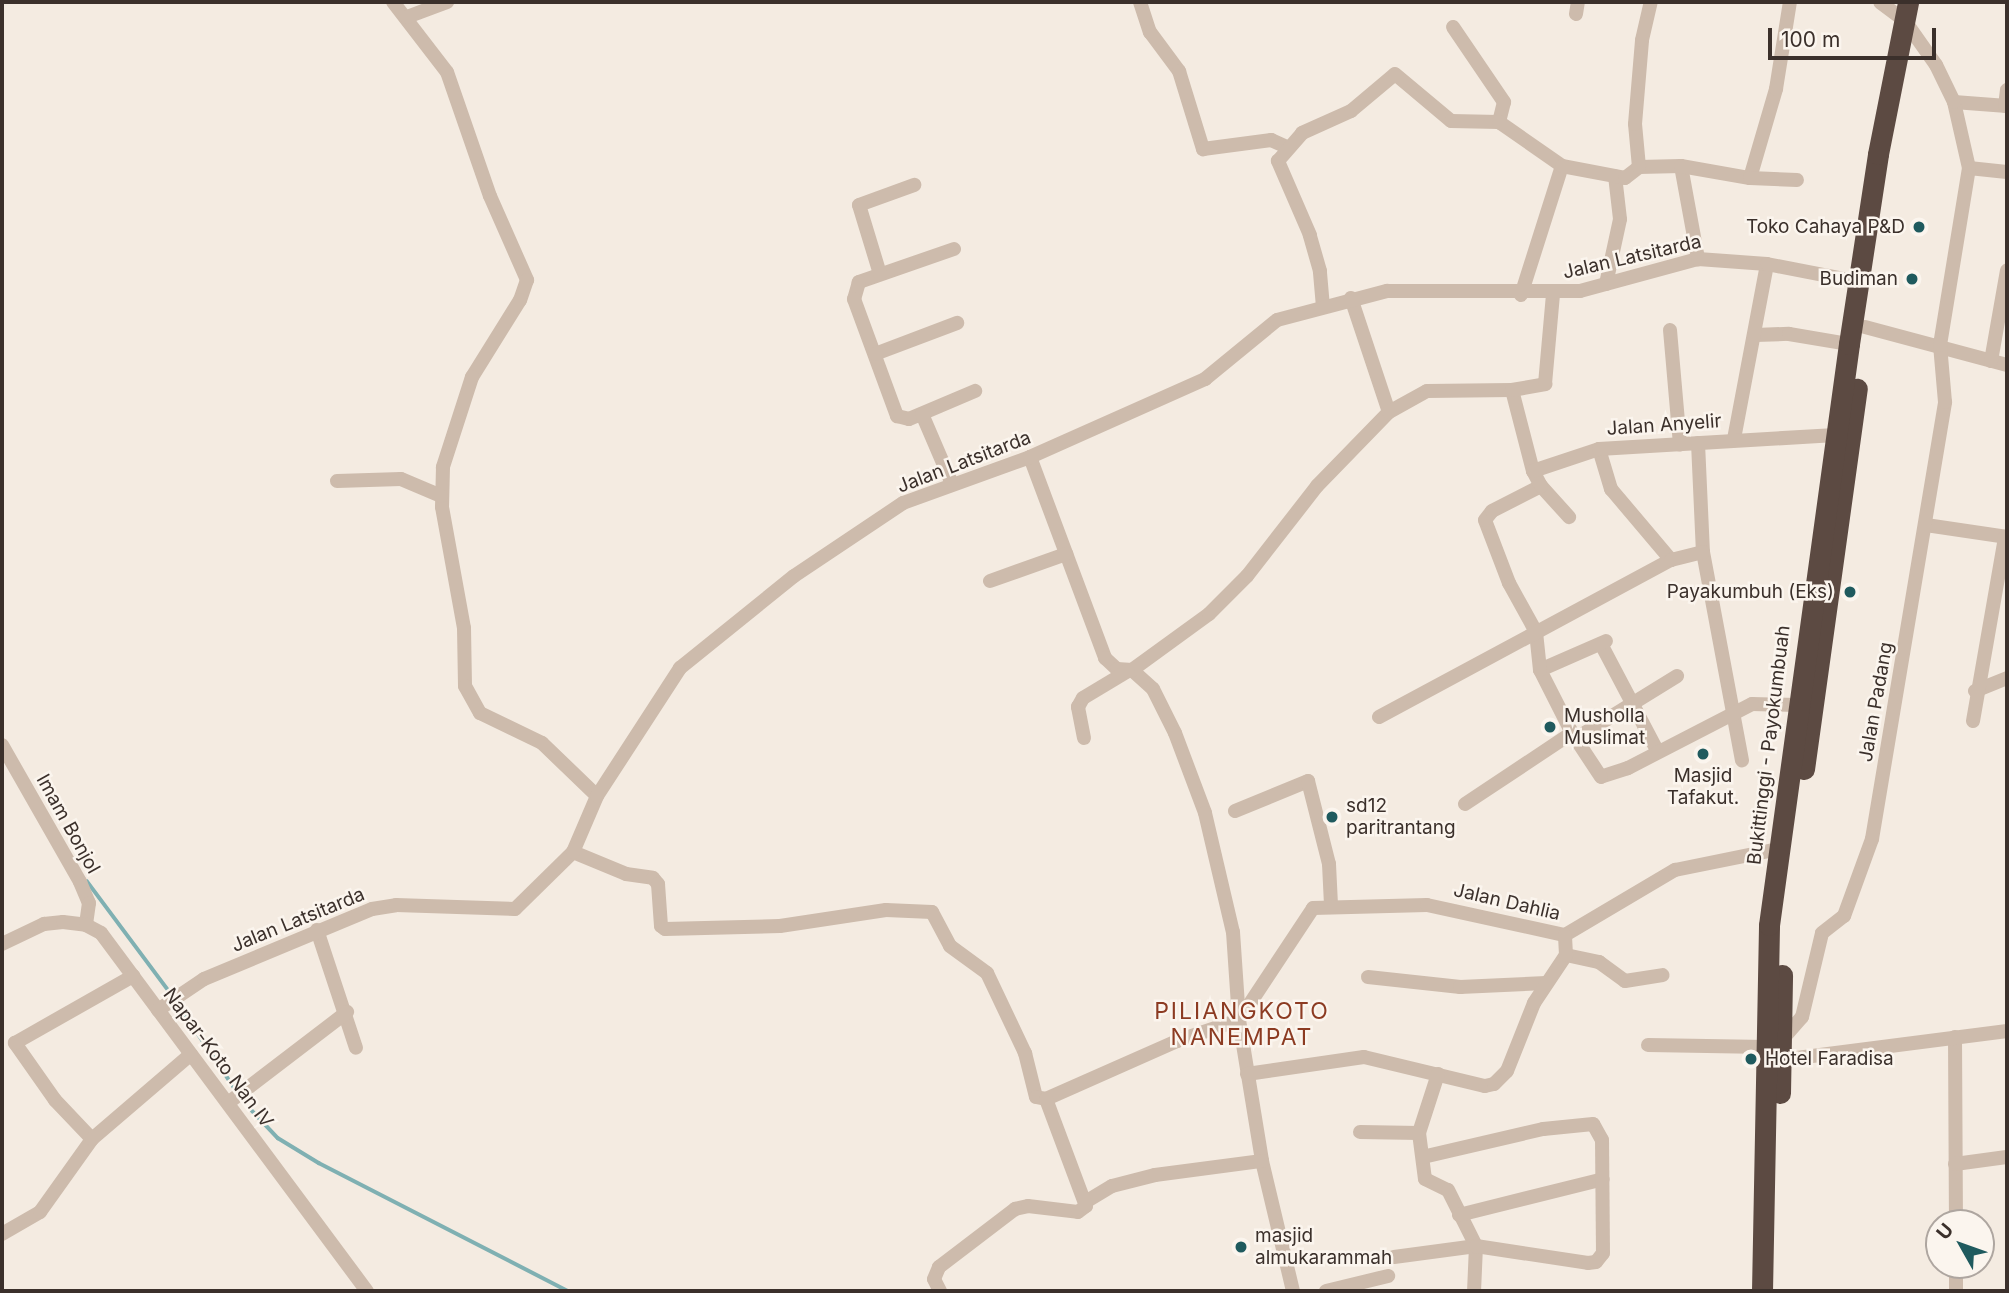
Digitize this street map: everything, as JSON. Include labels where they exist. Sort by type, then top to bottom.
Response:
[{"type":"highway","name":"Bukittinggi - Payokumbuah","points":[[1762,1291],[1783,926],[1838,479],[1836,435],[1878,154],[1909,18],[1919,2]]},
{"type":"highway","name":"Bukittinggi - Payokumbuah","points":[[1773,1291],[1776,1049],[1769,925],[1796,705],[1865,327],[1909,18]]},
{"type":"street","points":[[393,2],[447,72],[490,196],[527,280],[520,300],[483,356],[461,404],[443,467],[441,496],[464,628],[469,699],[489,718],[542,743],[597,796]]},
{"type":"street","points":[[407,17],[447,2]]},
{"type":"street","points":[[1140,2],[1150,32],[1179,71],[1203,149],[1271,140],[1287,147]]},
{"type":"street","points":[[1639,167],[1637,100],[1642,40],[1651,2]]},
{"type":"street","points":[[1750,178],[1776,89],[1790,2]]},
{"type":"street","points":[[1880,2],[1909,18],[1954,102],[1969,168],[2007,172]]},
{"type":"street","points":[[1453,27],[1504,102],[1499,122]]},
{"type":"street","points":[[1322,307],[1320,271],[1310,234],[1278,161],[1302,132],[1351,111],[1395,74],[1451,121],[1499,122],[1562,166],[1625,178],[1639,167],[1681,166],[1750,178],[1797,180]]},
{"type":"street","points":[[1954,102],[2006,106],[2007,90]]},
{"type":"street","points":[[1521,295],[1562,166]]},
{"type":"street","points":[[1681,166],[1698,259]]},
{"type":"street","name":"Jalan Padang","points":[[1776,1049],[1802,1017],[1822,933],[1844,916],[1872,839],[1945,402],[1940,345],[1969,168]]},
{"type":"street","points":[[1606,284],[1620,219],[1615,176]]},
{"type":"street","points":[[880,274],[859,205],[914,186]]},
{"type":"street","points":[[954,249],[859,282],[854,299],[897,416],[909,419],[975,391]]},
{"type":"street","name":"Jalan Latsitarda","points":[[158,1010],[204,979],[317,930],[396,905],[515,908],[579,855],[597,796],[660,694],[691,656],[794,576],[903,503],[1030,457],[1163,402],[1219,370],[1268,326],[1350,298],[1387,291],[1553,295],[1698,259],[1767,264],[1860,282]]},
{"type":"street","points":[[1734,439],[1767,264]]},
{"type":"street","points":[[1991,361],[2007,270]]},
{"type":"street","points":[[1084,738],[1078,707],[1083,698],[1130,670],[1228,595],[1344,455],[1389,412],[1427,391],[1512,390],[1547,382],[1553,295]]},
{"type":"street","points":[[1350,298],[1389,412]]},
{"type":"street","points":[[875,354],[957,323]]},
{"type":"street","points":[[1865,327],[2007,365]]},
{"type":"street","points":[[1670,330],[1680,444]]},
{"type":"street","points":[[1755,335],[1789,334],[1849,344]]},
{"type":"street","points":[[1512,390],[1533,471],[1541,486],[1569,517]]},
{"type":"street","points":[[922,414],[952,484]]},
{"type":"street","name":"Jalan Anyelir","points":[[1533,471],[1599,449],[1836,435]]},
{"type":"street","points":[[1698,443],[1703,552],[1742,760]]},
{"type":"street","points":[[1599,449],[1611,489],[1671,560]]},
{"type":"street","points":[[1030,457],[1105,658],[1113,667],[1130,670],[1147,683],[1164,708],[1205,813],[1233,932],[1240,1020],[1262,1161],[1293,1291]]},
{"type":"street","points":[[337,481],[401,478],[441,496]]},
{"type":"street","points":[[1541,486],[1485,520],[1509,583],[1535,632],[1541,670],[1574,736],[1597,773],[1606,778],[1752,704],[1796,705]]},
{"type":"street","points":[[1926,524],[2006,537],[1975,691],[1973,721]]},
{"type":"street","points":[[1379,718],[1671,560],[1703,552]]},
{"type":"street","points":[[990,581],[1066,554]]},
{"type":"street","points":[[1541,670],[1605,642],[1632,703],[1658,752]]},
{"type":"street","points":[[1465,804],[1676,676]]},
{"type":"street","points":[[1975,691],[2007,678]]},
{"type":"street","name":"Imam Bonjol","points":[[2,745],[80,882],[89,903],[86,925]]},
{"type":"street","points":[[579,855],[626,874],[653,878],[658,884],[661,926],[665,929],[780,926],[886,910],[933,912],[950,946],[987,973],[1025,1053],[1036,1097],[1046,1099],[1177,1041],[1240,1020],[1313,908],[1331,905],[1329,864],[1308,781],[1234,811]]},
{"type":"street","name":"Jalan Dahlia","points":[[1331,905],[1427,905],[1565,935],[1675,870],[1778,849]]},
{"type":"street","points":[[2,944],[44,924],[86,925]]},
{"type":"street","name":"Napar-Koto Nan IV","points":[[86,925],[101,933],[367,1291]]},
{"type":"street","points":[[317,930],[347,1012],[356,1048]]},
{"type":"street","points":[[1247,1074],[1364,1058],[1485,1086],[1498,1082],[1546,983],[1566,955],[1565,935]]},
{"type":"street","points":[[1566,955],[1599,962],[1625,981],[1663,975]]},
{"type":"street","points":[[92,1139],[55,1100],[15,1043],[133,976]]},
{"type":"street","points":[[1368,977],[1460,987],[1546,983]]},
{"type":"street","points":[[228,1104],[347,1012]]},
{"type":"street","points":[[1648,1045],[1776,1049],[2007,1032]]},
{"type":"street","points":[[1955,1037],[1956,1209]]},
{"type":"street","points":[[6,1230],[45,1208],[92,1139],[191,1054]]},
{"type":"street","points":[[1438,1074],[1419,1133],[1425,1179],[1448,1190],[1476,1246],[1474,1291]]},
{"type":"street","points":[[1046,1099],[1087,1201]]},
{"type":"street","points":[[1394,1257],[1476,1246],[1596,1262],[1602,1253],[1601,1135],[1593,1124],[1543,1129],[1423,1157]]},
{"type":"street","points":[[1360,1132],[1419,1133]]},
{"type":"street","points":[[1955,1164],[2007,1157]]},
{"type":"street","points":[[940,1291],[934,1279],[939,1267],[1015,1209],[1028,1206],[1078,1212],[1087,1201],[1112,1186],[1155,1175],[1262,1161]]},
{"type":"street","points":[[1459,1214],[1603,1179]]},
{"type":"street","points":[[1326,1291],[1388,1276]]},
{"type":"waterway","points":[[87,881],[172,995]]},
{"type":"waterway","points":[[178,1004],[236,1090]]},
{"type":"waterway","points":[[243,1101],[278,1138],[319,1163],[568,1291]]},
{"type":"place","name":"Toko Cahaya P&D","points":[[1919,227]]},
{"type":"place","name":"Budiman","points":[[1912,279]]},
{"type":"place","name":"Payakumbuh (Eks)","points":[[1850,592]]},
{"type":"place","name":"Musholla Muslimat","points":[[1550,727]]},
{"type":"place","name":"Masjid Tafakut.","points":[[1703,754]]},
{"type":"place","name":"sd12 paritrantang","points":[[1332,817]]},
{"type":"place","name":"Hotel Faradisa","points":[[1751,1059]]},
{"type":"place","name":"masjid almukarammah","points":[[1241,1247]]},
{"type":"district","name":"PILIANGKOTO NANEMPAT","points":[[1242,1024]]}]
